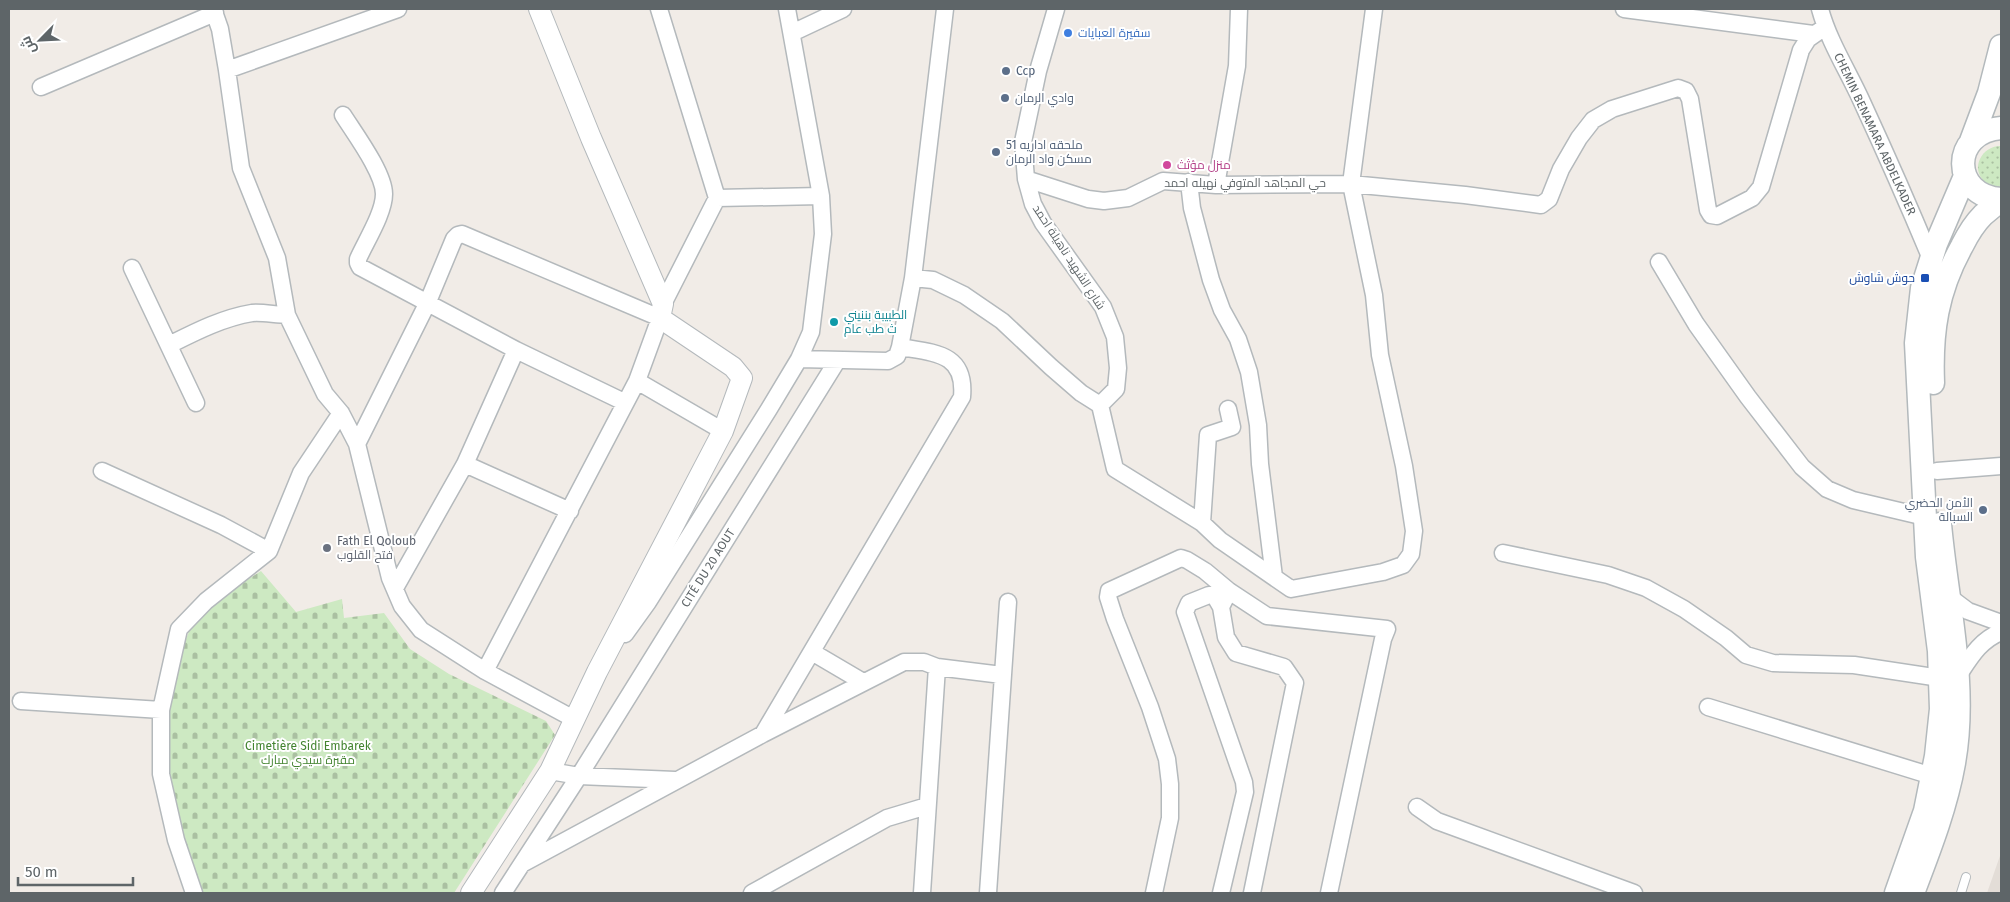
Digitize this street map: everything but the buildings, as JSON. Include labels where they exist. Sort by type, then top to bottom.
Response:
[{"type":"main road","points":[[2001,46],[1989,92],[1963,158],[1965,176],[1971,186],[1980,194],[2001,200]]},
{"type":"main road","points":[[1971,140],[1985,131],[2001,128]]},
{"type":"main road","points":[[1914,893],[1939,824],[1954,762],[1958,719],[1949,677],[1939,651],[1928,557],[1916,343],[1922,288],[1931,259],[1965,176]]},
{"type":"main road","points":[[1896,893],[1925,811],[1936,756],[1941,709],[1949,677],[1948,596],[1939,507],[1932,363],[1934,327],[1940,296],[1951,266],[1965,240],[1982,216],[2001,200]]},
{"type":"street","points":[[227,70],[398,9]]},
{"type":"street","points":[[539,9],[661,311]]},
{"type":"street","points":[[485,671],[570,511],[624,402],[637,381],[661,311],[717,198],[659,9]]},
{"type":"street","points":[[597,672],[648,602],[799,360],[811,332],[823,234],[821,196],[788,9]]},
{"type":"street","points":[[792,33],[843,9]]},
{"type":"street","points":[[799,360],[888,361],[897,356],[913,278],[945,9]]},
{"type":"street","name":"شارع الشهيد ناهيلة احمد","points":[[1056,9],[1042,55],[1023,142],[1026,179],[1033,204],[1044,223],[1103,307],[1115,337],[1118,368],[1116,389],[1100,405]]},
{"type":"street","points":[[1216,185],[1237,66],[1239,9]]},
{"type":"street","points":[[913,278],[933,280],[964,294],[1002,321],[1081,393],[1100,405],[1115,469],[1202,523],[1220,540],[1292,589],[1383,572],[1403,566],[1411,554],[1414,531],[1404,466],[1380,354],[1374,295],[1351,184],[1374,9]]},
{"type":"street","points":[[1624,9],[1819,31]]},
{"type":"street","name":"CHEMIN BENAMARA ABDELKADER","points":[[1820,9],[1819,31],[1861,100],[1931,259]]},
{"type":"street","points":[[41,87],[214,11],[220,29],[241,168],[277,258],[286,316],[325,394],[341,414],[357,444],[390,578],[402,606],[421,630],[485,671],[574,719]]},
{"type":"street","name":"حي المجاهد المتوفي نهيله احمد","points":[[1026,179],[1088,199],[1104,201],[1128,198],[1163,181],[1216,185],[1351,184],[1544,204],[1549,199],[1558,176],[1579,138],[1593,120],[1612,109],[1678,88],[1686,92],[1690,99],[1708,210],[1711,214],[1717,216],[1752,198],[1761,187],[1801,50],[1819,31]]},
{"type":"street","points":[[343,116],[382,179],[384,194],[382,207],[358,259],[360,267],[516,350],[624,402]]},
{"type":"street","points":[[1189,182],[1192,208],[1211,280],[1222,310],[1238,339],[1249,372],[1258,425],[1260,464],[1274,577]]},
{"type":"street","points":[[717,198],[821,196]]},
{"type":"street","points":[[357,444],[427,304],[454,239],[462,234],[661,311],[733,367],[742,378],[723,431],[597,672],[550,771],[471,893]]},
{"type":"street","points":[[1659,262],[1696,324],[1802,468],[1827,490],[1853,500],[1925,517]]},
{"type":"street","points":[[132,268],[196,402]]},
{"type":"street","points":[[169,345],[231,318],[254,313],[286,316]]},
{"type":"street","points":[[763,734],[962,397],[963,383],[957,366],[942,354],[900,347]]},
{"type":"street","points":[[395,588],[465,464],[516,350]]},
{"type":"street","name":"CITÉ DU 20 AOUT","points":[[503,893],[579,776],[837,361]]},
{"type":"street","points":[[637,381],[723,431]]},
{"type":"street","points":[[1202,523],[1208,435],[1232,426],[1228,409]]},
{"type":"street","points":[[194,893],[176,840],[161,774],[161,710],[179,630],[206,601],[269,551],[301,473],[341,414]]},
{"type":"street","points":[[465,464],[570,511]]},
{"type":"street","points":[[1937,471],[2001,466]]},
{"type":"street","points":[[102,471],[221,525],[269,551]]},
{"type":"street","points":[[1503,553],[1608,576],[1646,588],[1691,614],[1726,638],[1746,655],[1773,662],[1854,665],[1949,677],[1982,643],[2001,632]]},
{"type":"street","points":[[1154,893],[1170,818],[1171,791],[1167,759],[1150,707],[1108,597],[1109,591],[1181,558],[1205,571],[1229,591],[1267,616],[1387,629],[1382,639],[1329,893]]},
{"type":"street","points":[[1220,607],[1229,591]]},
{"type":"street","points":[[1221,893],[1245,792],[1244,782],[1185,612],[1189,603],[1209,594],[1217,598],[1226,637],[1236,653],[1284,667],[1294,683],[1252,893]]},
{"type":"street","points":[[1948,596],[1968,611],[2001,623]]},
{"type":"street","points":[[988,893],[1008,602]]},
{"type":"street","points":[[812,652],[863,682]]},
{"type":"street","name":"CITÉ DU 20 AOUT","points":[[522,864],[675,780],[904,662],[924,662],[937,668],[1002,676]]},
{"type":"street","points":[[922,893],[937,668]]},
{"type":"street","points":[[21,701],[161,710]]},
{"type":"street","points":[[1708,707],[1932,776]]},
{"type":"street","name":"CITÉ DU 20 AOUT","points":[[550,771],[579,776],[675,780]]},
{"type":"street","points":[[752,893],[887,818],[927,806]]},
{"type":"street","points":[[1417,807],[1436,821],[1634,893]]},
{"type":"lane","points":[[1961,893],[1966,877]]},
{"type":"shaded area","points":[[2001,853],[2001,893],[1987,893]]},
{"type":"green space","points":[[2001,146],[2000,188],[1985,182],[1980,176],[1978,164],[1980,158],[1989,149]]},
{"type":"green space","name":"Cimetière Sidi Embarek مقبرة سيدي مبارك","points":[[261,571],[296,612],[342,599],[344,618],[384,613],[410,649],[449,674],[546,721],[555,735],[454,893],[200,893],[165,779],[168,703],[177,662],[190,629],[222,596]]},
{"type":"place","name":"سفيرة العبايات","points":[[1068,33]]},
{"type":"place","name":"Ccp","points":[[1006,71]]},
{"type":"place","name":"وادي الرمان","points":[[1005,98]]},
{"type":"place","name":"ملحقه اداريه 51 مسكن واد الرمان","points":[[996,152]]},
{"type":"place","name":"منزل مؤثث","points":[[1167,165]]},
{"type":"place","name":"حوش شاوش","points":[[1925,278]]},
{"type":"place","name":"الطبيبة بننيني ث طب عام","points":[[834,322]]},
{"type":"place","name":"الأمن الحضري السبالة","points":[[1983,510]]},
{"type":"place","name":"Fath El Qoloub فتح القلوب","points":[[327,548]]}]
